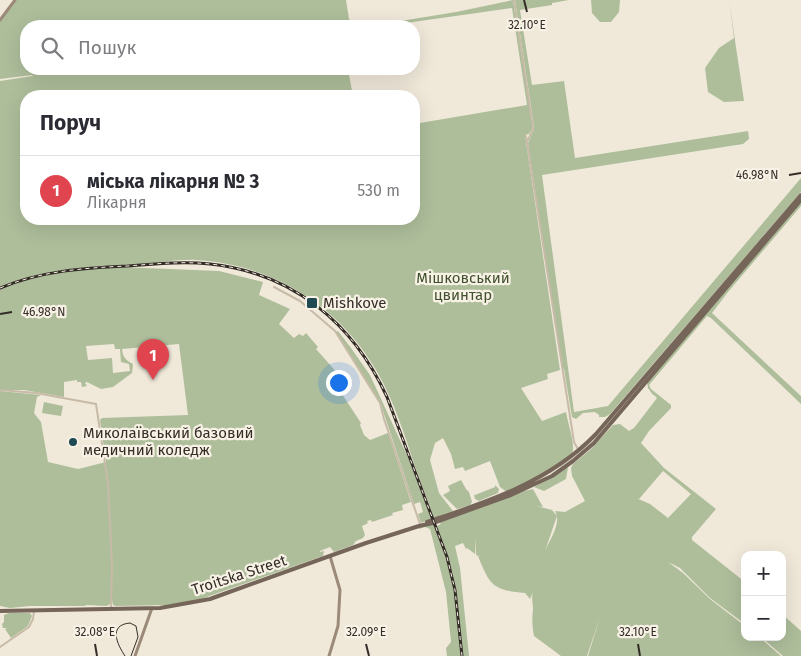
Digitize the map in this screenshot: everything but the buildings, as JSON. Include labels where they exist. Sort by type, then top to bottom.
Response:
[{"type":"main road","points":[[419,525],[524,486],[556,468],[579,450],[596,434],[801,195]]},
{"type":"main road","points":[[419,525],[433,523],[529,488],[552,476],[582,454],[610,425],[801,200]]},
{"type":"main road","name":"Troitska Street","points":[[0,611],[152,608],[210,599],[419,525]]},
{"type":"street","points":[[0,20],[15,0]]},
{"type":"street","points":[[514,0],[533,129],[527,142]]},
{"type":"street","points":[[526,136],[562,372],[574,442],[579,450]]},
{"type":"street","points":[[274,287],[300,301],[325,321],[338,335],[380,405],[419,525]]},
{"type":"street","points":[[0,390],[36,393],[96,404],[108,483],[112,565],[111,609]]},
{"type":"street","points":[[329,656],[338,626],[340,590],[330,556]]},
{"type":"street","points":[[135,656],[152,608]]},
{"type":"street","points":[[0,647],[29,627],[33,620],[34,610]]},
{"type":"green space","name":"Мішковський цвинтар","points":[[16,0],[346,0],[350,20],[20,20],[20,75],[32,75],[0,79],[0,21]]},
{"type":"green space","name":"Мішковський цвинтар","points":[[513,0],[532,121],[532,129],[529,134],[525,135],[560,370],[547,374],[548,379],[521,388],[542,421],[566,412],[573,446],[570,456],[555,468],[507,492],[500,487],[490,461],[465,471],[463,467],[455,469],[451,454],[443,438],[435,443],[430,460],[439,493],[453,511],[421,523],[418,514],[423,512],[420,502],[414,504],[381,405],[336,332],[338,331],[370,375],[432,514],[400,421],[383,382],[361,347],[343,326],[301,292],[252,270],[225,263],[197,260],[104,266],[53,272],[0,287],[0,81],[33,76],[349,75],[352,90],[20,90],[20,225],[420,225],[420,123],[527,105],[512,8],[420,21],[407,20]]},
{"type":"green space","points":[[515,0],[569,0],[520,10],[532,85],[564,81],[575,158],[748,131],[749,139],[743,144],[542,175],[574,412],[608,406],[801,178],[801,192],[610,414],[605,417],[599,417],[595,412],[583,413],[576,419],[572,417],[564,369],[562,369],[528,143],[534,129]]},
{"type":"green space","points":[[591,0],[620,0],[619,12],[611,22],[600,22],[592,13]]},
{"type":"green space","points":[[729,0],[744,101],[724,102],[708,92],[705,68],[719,48],[734,38]]},
{"type":"green space","points":[[801,201],[801,206],[712,313],[801,396],[801,404],[707,316],[649,385],[651,389],[671,405],[671,408],[649,431],[641,443],[664,468],[716,509],[692,537],[692,540],[741,579],[741,621],[710,598],[680,568],[668,562],[683,573],[710,599],[741,623],[741,641],[764,641],[781,656],[588,656],[600,617],[587,656],[561,656],[534,636],[532,622],[533,592],[530,599],[525,593],[506,590],[494,585],[482,566],[478,556],[480,555],[477,556],[476,554],[475,538],[475,554],[466,549],[463,543],[455,546],[460,568],[469,656],[463,656],[453,574],[437,526],[441,524],[439,522],[533,489],[543,507],[536,506],[552,510],[557,516],[555,511],[565,512],[585,501],[572,476],[571,468],[573,464],[591,449],[613,425],[620,424],[629,431],[634,428],[657,398],[648,388],[647,382]],"holes":[[[663,471],[691,494],[668,518],[650,504],[636,498],[639,499]],[[557,516],[556,526],[545,551]]]},
{"type":"green space","points":[[120,267],[219,271],[263,282],[259,295],[290,309],[279,324],[294,338],[299,334],[303,336],[306,333],[318,347],[316,349],[346,383],[338,388],[361,423],[364,435],[370,440],[388,433],[411,502],[402,505],[403,510],[392,513],[393,515],[372,522],[371,520],[367,521],[368,523],[362,526],[365,535],[353,545],[334,552],[330,547],[320,551],[324,551],[323,556],[201,599],[168,605],[116,606],[113,605],[112,600],[106,606],[30,606],[10,608],[0,606],[0,391],[41,395],[37,397],[34,413],[41,422],[48,462],[78,469],[106,462],[100,420],[102,418],[188,415],[179,344],[122,349],[125,358],[133,364],[132,373],[113,387],[101,389],[87,382],[85,383],[87,386],[82,387],[81,382],[77,382],[77,380],[64,382],[64,397],[24,390],[0,390],[0,288],[45,276],[74,271]],"holes":[[[114,344],[115,349],[120,349],[121,362],[129,364],[130,371],[113,373],[112,358],[88,360],[86,346]]]},
{"type":"green space","points":[[44,402],[63,406],[61,416],[42,413]]},
{"type":"green space","points":[[568,467],[566,479],[544,491],[534,487]]},
{"type":"green space","points":[[461,480],[469,492],[472,502],[470,505],[457,509],[443,495],[450,491],[448,486]]},
{"type":"green space","points":[[495,485],[499,489],[498,493],[479,501],[475,499],[474,494],[495,487]]},
{"type":"green space","points":[[434,523],[441,539],[450,571],[462,656],[447,656],[446,648],[451,642],[446,592],[430,529],[425,527],[419,529],[418,527]]},
{"type":"green space","points":[[9,613],[30,613],[32,616],[28,626],[11,638],[5,629],[7,628],[3,628],[2,624],[4,622],[4,615]]},
{"type":"green space","points":[[786,618],[801,631],[801,656],[783,656],[766,641],[786,641]]},
{"type":"tram line","points":[[125,656],[116,636],[119,627],[130,623],[136,626],[138,637],[131,656]]},
{"type":"railway","points":[[0,288],[47,274],[78,269],[168,263],[200,263],[240,269],[268,278],[294,291],[317,306],[357,346],[373,370],[387,397],[447,557],[455,590],[462,656]]},
{"type":"place","name":"Mishkove","points":[[312,303]]},
{"type":"place","name":"міська лікарня № 3","points":[[153,380]]},
{"type":"place","name":"Миколаївський базовий медичний коледж","points":[[73,442]]}]
